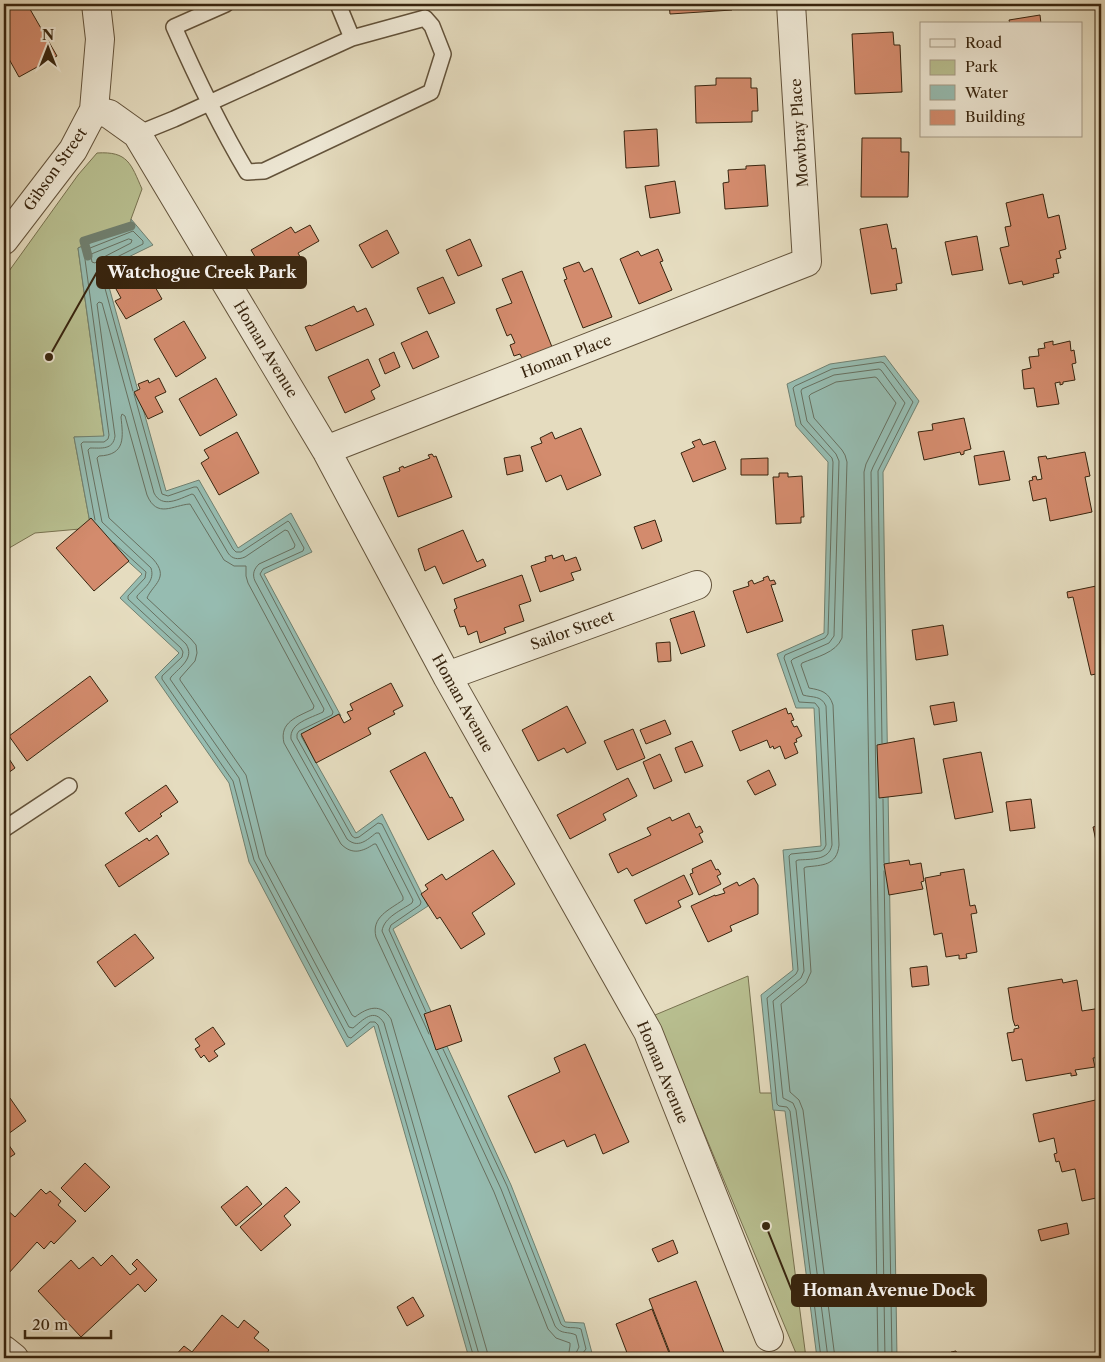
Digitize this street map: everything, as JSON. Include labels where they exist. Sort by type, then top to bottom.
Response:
[{"type":"street","name":"Gibson Street","points":[[4,240],[72,150],[94,110],[100,39],[96,4]]},
{"type":"street","name":"Mowbray Place","points":[[791,4],[807,262]]},
{"type":"street","name":"Homan Avenue","points":[[94,110],[109,114],[137,134],[326,450],[447,676],[648,1032],[769,1337]]},
{"type":"street","name":"Homan Place","points":[[326,450],[807,262]]},
{"type":"street","name":"Sailor Street","points":[[447,676],[697,585]]},
{"type":"street","points":[[4,1350],[14,1358]]},
{"type":"lane","points":[[137,134],[208,103],[352,38],[425,18],[432,26],[443,54],[431,92],[264,171],[247,172],[228,142],[208,103],[174,27],[226,4]]},
{"type":"lane","points":[[338,4],[352,38]]},
{"type":"lane","points":[[4,829],[69,786]]},
{"type":"green space","points":[[97,153],[116,154],[127,161],[142,189],[131,219],[131,226],[78,248],[104,437],[74,437],[91,528],[35,533],[4,551],[4,278],[78,175]]},
{"type":"green space","points":[[748,976],[760,1093],[772,1093],[806,1358],[798,1358],[655,1015]]},
{"type":"water","points":[[131,219],[153,245],[104,269],[166,491],[199,480],[238,548],[291,513],[312,552],[264,574],[341,716],[301,736],[356,833],[382,814],[428,906],[393,929],[511,1185],[565,1322],[584,1323],[592,1353],[583,1358],[469,1358],[374,1026],[347,1047],[249,862],[229,783],[155,677],[179,653],[120,598],[142,574],[91,528],[74,437],[104,436],[78,248],[131,226]]},
{"type":"water","points":[[885,356],[919,401],[883,472],[897,1358],[817,1358],[785,1111],[773,1110],[761,995],[793,970],[783,850],[821,846],[814,708],[796,708],[777,654],[824,633],[828,462],[796,426],[787,384],[830,364]]},
{"type":"building","points":[[4,4],[27,4],[57,56],[19,77],[4,50]]},
{"type":"building","points":[[151,4],[166,4],[154,9]]},
{"type":"building","points":[[669,4],[732,4],[732,10],[670,14]]},
{"type":"building","points":[[1040,15],[1041,22],[1010,22],[1009,20]]},
{"type":"building","points":[[893,32],[894,45],[900,45],[902,92],[855,94],[852,34]]},
{"type":"building","points":[[716,78],[751,78],[751,88],[757,88],[758,111],[752,111],[752,122],[696,123],[695,86],[716,85]]},
{"type":"building","points":[[657,129],[659,166],[626,168],[624,131]]},
{"type":"building","points":[[862,138],[901,138],[901,152],[909,152],[908,197],[861,197]]},
{"type":"building","points":[[765,165],[768,206],[725,209],[723,183],[729,182],[728,170],[746,169],[746,166]]},
{"type":"building","points":[[675,181],[680,213],[650,218],[645,186]]},
{"type":"building","points":[[1043,194],[1048,218],[1059,215],[1066,249],[1059,251],[1061,258],[1056,259],[1059,273],[1053,274],[1054,277],[1023,285],[1022,281],[1009,284],[1000,248],[1009,246],[1005,227],[1011,226],[1006,203]]},
{"type":"building","points":[[887,224],[892,249],[896,248],[902,283],[896,284],[897,290],[871,294],[860,229]]},
{"type":"building","points":[[310,225],[319,241],[298,253],[305,266],[272,285],[251,250],[291,227],[295,233]]},
{"type":"building","points":[[387,230],[399,253],[372,268],[359,245]]},
{"type":"building","points":[[977,236],[983,270],[952,275],[945,242]]},
{"type":"building","points":[[470,239],[482,266],[458,276],[446,250]]},
{"type":"building","points":[[658,249],[663,261],[660,262],[672,290],[639,304],[620,259],[638,251],[641,256]]},
{"type":"building","points":[[579,262],[584,272],[592,268],[612,317],[583,328],[564,280],[567,279],[563,268]]},
{"type":"building","points":[[142,264],[162,299],[126,319],[115,301],[121,298],[116,289],[129,282],[124,274]]},
{"type":"building","points":[[522,271],[552,347],[522,358],[520,354],[514,356],[510,345],[515,343],[511,334],[507,336],[496,309],[512,303],[502,279]]},
{"type":"building","points":[[443,277],[455,303],[429,314],[417,288]]},
{"type":"building","points":[[354,306],[357,312],[366,308],[374,325],[316,351],[305,327]]},
{"type":"building","points":[[184,321],[206,358],[176,377],[154,339]]},
{"type":"building","points":[[427,331],[439,357],[413,369],[401,343]]},
{"type":"building","points":[[1053,341],[1053,345],[1070,341],[1071,351],[1074,350],[1076,363],[1072,364],[1075,380],[1063,382],[1060,385],[1060,382],[1055,383],[1059,404],[1037,407],[1034,388],[1024,389],[1022,370],[1031,368],[1029,357],[1039,356],[1038,349],[1045,348],[1044,343]]},
{"type":"building","points":[[394,352],[400,367],[385,374],[379,359]]},
{"type":"building","points":[[368,359],[380,386],[371,391],[375,399],[345,413],[328,377]]},
{"type":"building","points":[[159,378],[166,392],[155,397],[163,412],[148,419],[134,392],[140,389],[138,384],[148,380],[149,383]]},
{"type":"building","points":[[216,378],[237,415],[200,436],[179,399]]},
{"type":"building","points":[[964,418],[971,449],[964,451],[964,454],[961,455],[960,452],[924,460],[918,432],[933,430],[932,424]]},
{"type":"building","points":[[581,428],[601,475],[567,490],[561,475],[546,482],[531,447],[542,443],[540,438],[552,432],[555,439]]},
{"type":"building","points":[[237,432],[259,473],[219,495],[201,463],[209,458],[204,450]]},
{"type":"building","points":[[700,439],[703,445],[715,441],[726,469],[693,482],[681,453],[695,447],[692,442]]},
{"type":"building","points":[[1004,451],[1010,480],[979,485],[974,456]]},
{"type":"building","points":[[1085,452],[1090,476],[1085,477],[1092,512],[1050,521],[1046,498],[1033,501],[1029,481],[1033,480],[1032,477],[1036,476],[1037,480],[1042,479],[1038,457],[1046,456],[1047,459]]},
{"type":"building","points":[[432,454],[434,457],[436,456],[452,497],[398,517],[383,477],[400,471],[399,468],[403,466],[404,468],[430,458],[428,455]]},
{"type":"building","points":[[520,455],[523,471],[507,475],[504,458]]},
{"type":"building","points":[[768,458],[768,475],[741,475],[741,459]]},
{"type":"building","points":[[779,473],[788,473],[788,477],[802,476],[804,517],[801,517],[801,523],[776,524],[773,477],[779,477]]},
{"type":"building","points":[[91,518],[129,561],[94,591],[56,548]]},
{"type":"building","points":[[655,520],[662,541],[642,549],[634,527]]},
{"type":"building","points":[[463,530],[477,562],[483,559],[486,566],[443,584],[435,566],[425,571],[418,549]]},
{"type":"building","points":[[552,555],[553,559],[563,555],[565,561],[576,557],[581,570],[571,573],[574,580],[540,592],[531,566],[546,561],[545,557]]},
{"type":"building","points":[[522,575],[531,601],[519,605],[524,621],[504,628],[506,633],[480,643],[477,631],[468,635],[465,626],[460,627],[454,610],[457,608],[454,599]]},
{"type":"building","points":[[768,576],[770,581],[774,580],[776,584],[771,585],[783,621],[747,633],[733,591],[749,586],[748,582],[752,580],[754,584]]},
{"type":"building","points":[[1101,585],[1101,673],[1091,675],[1073,597],[1068,598],[1067,592]]},
{"type":"building","points":[[694,611],[705,646],[681,654],[670,619]]},
{"type":"building","points":[[943,625],[948,655],[916,660],[912,630]]},
{"type":"building","points":[[670,642],[671,661],[658,662],[656,643]]},
{"type":"building","points":[[90,676],[108,701],[27,761],[9,736]]},
{"type":"building","points":[[391,683],[403,706],[393,711],[395,714],[368,728],[371,734],[316,763],[301,734],[339,714],[344,723],[351,719],[347,712],[353,710],[350,704]]},
{"type":"building","points":[[954,702],[957,721],[934,725],[930,706]]},
{"type":"building","points":[[567,706],[586,743],[567,753],[564,748],[538,761],[522,730]]},
{"type":"building","points":[[786,708],[788,714],[791,713],[794,720],[791,721],[794,727],[797,726],[802,736],[796,739],[797,742],[794,743],[798,753],[785,759],[780,746],[774,749],[773,746],[770,748],[767,740],[740,751],[732,731]]},
{"type":"building","points":[[665,720],[671,734],[646,744],[640,730]]},
{"type":"building","points":[[633,729],[645,758],[617,770],[604,741]]},
{"type":"building","points":[[914,738],[922,793],[879,798],[877,745]]},
{"type":"building","points":[[692,741],[703,766],[685,773],[675,748]]},
{"type":"building","points":[[4,751],[15,768],[4,776]]},
{"type":"building","points":[[425,752],[464,820],[428,840],[390,771]]},
{"type":"building","points":[[981,752],[993,812],[955,819],[943,759]]},
{"type":"building","points":[[660,754],[672,781],[654,789],[643,762]]},
{"type":"building","points":[[769,770],[776,785],[755,795],[747,781]]},
{"type":"building","points":[[628,778],[637,796],[603,814],[606,820],[570,839],[557,815]]},
{"type":"building","points":[[166,785],[178,802],[139,832],[125,813]]},
{"type":"building","points":[[1031,799],[1035,828],[1010,831],[1006,802]]},
{"type":"building","points":[[689,813],[696,828],[700,826],[703,832],[699,834],[703,842],[632,876],[627,868],[618,873],[609,854],[651,835],[647,828],[670,817],[672,821]]},
{"type":"building","points":[[1101,825],[1101,864],[1093,827]]},
{"type":"building","points":[[157,835],[169,854],[119,887],[105,865],[147,838],[149,841]]},
{"type":"building","points":[[493,850],[515,884],[472,913],[485,934],[461,949],[440,917],[437,919],[421,894],[428,889],[425,885],[442,874],[446,880]]},
{"type":"building","points":[[711,860],[716,870],[718,869],[721,874],[717,876],[721,884],[699,895],[690,874],[693,873],[692,869]]},
{"type":"building","points":[[909,860],[910,865],[921,863],[924,881],[921,882],[923,889],[889,895],[884,864]]},
{"type":"building","points":[[964,869],[970,906],[975,905],[977,913],[971,914],[977,952],[966,954],[967,958],[959,959],[959,955],[946,957],[942,933],[934,935],[925,878]]},
{"type":"building","points":[[684,875],[693,894],[678,901],[681,907],[646,924],[634,900]]},
{"type":"building","points":[[754,878],[758,885],[758,914],[730,926],[732,931],[708,942],[691,906],[715,895],[725,893],[723,889],[737,882],[739,886]]},
{"type":"building","points":[[135,934],[154,958],[115,987],[97,962]]},
{"type":"building","points":[[927,966],[929,985],[912,987],[910,968]]},
{"type":"building","points":[[1062,979],[1063,983],[1077,980],[1082,1011],[1101,1008],[1101,1057],[1093,1058],[1095,1067],[1075,1070],[1077,1075],[1071,1076],[1071,1073],[1026,1081],[1022,1059],[1012,1061],[1007,1033],[1014,1032],[1014,1029],[1019,1028],[1018,1025],[1015,1026],[1013,1020],[1008,988]]},
{"type":"building","points":[[450,1005],[462,1041],[436,1050],[424,1014]]},
{"type":"building","points":[[213,1027],[225,1044],[214,1051],[218,1056],[209,1062],[204,1055],[201,1058],[195,1049],[200,1046],[195,1039]]},
{"type":"building","points":[[585,1044],[629,1142],[603,1154],[595,1134],[567,1147],[564,1140],[535,1153],[508,1096],[560,1072],[554,1058]]},
{"type":"building","points":[[10,1098],[26,1121],[4,1137],[4,1103]]},
{"type":"building","points":[[1100,1099],[1101,1197],[1082,1201],[1075,1169],[1062,1172],[1059,1161],[1056,1162],[1054,1154],[1057,1153],[1054,1138],[1039,1142],[1033,1114]]},
{"type":"building","points":[[4,1138],[15,1154],[4,1161]]},
{"type":"building","points":[[85,1163],[110,1187],[85,1212],[61,1188]]},
{"type":"building","points":[[247,1186],[262,1204],[236,1226],[221,1207]]},
{"type":"building","points":[[286,1187],[300,1202],[284,1216],[291,1225],[261,1251],[240,1227]]},
{"type":"building","points":[[41,1189],[46,1194],[50,1191],[61,1201],[58,1205],[76,1221],[54,1244],[51,1241],[44,1249],[37,1242],[8,1274],[4,1270],[4,1207],[15,1217]]},
{"type":"building","points":[[1067,1223],[1069,1234],[1041,1241],[1038,1230]]},
{"type":"building","points":[[673,1240],[678,1253],[658,1262],[652,1249]]},
{"type":"building","points":[[112,1255],[130,1275],[137,1269],[132,1264],[137,1259],[157,1280],[145,1292],[138,1284],[81,1337],[38,1291],[71,1260],[79,1269],[93,1257],[101,1266]]},
{"type":"building","points":[[696,1281],[726,1358],[672,1358],[649,1299]]},
{"type":"building","points":[[413,1297],[424,1316],[407,1326],[397,1307]]},
{"type":"building","points":[[652,1309],[671,1358],[629,1358],[616,1324]]},
{"type":"building","points":[[222,1315],[238,1328],[244,1320],[259,1332],[254,1338],[269,1350],[267,1353],[273,1358],[173,1358],[184,1346],[192,1352]]},
{"type":"building","points":[[956,1351],[957,1354],[961,1353],[963,1358],[939,1358],[952,1355],[951,1352]]},
{"type":"waterway","points":[[88,256],[84,241],[131,226]]},
{"type":"place","name":"Watchogue Creek Park","points":[[49,357]]},
{"type":"place","name":"Homan Avenue Dock","points":[[766,1226]]}]
